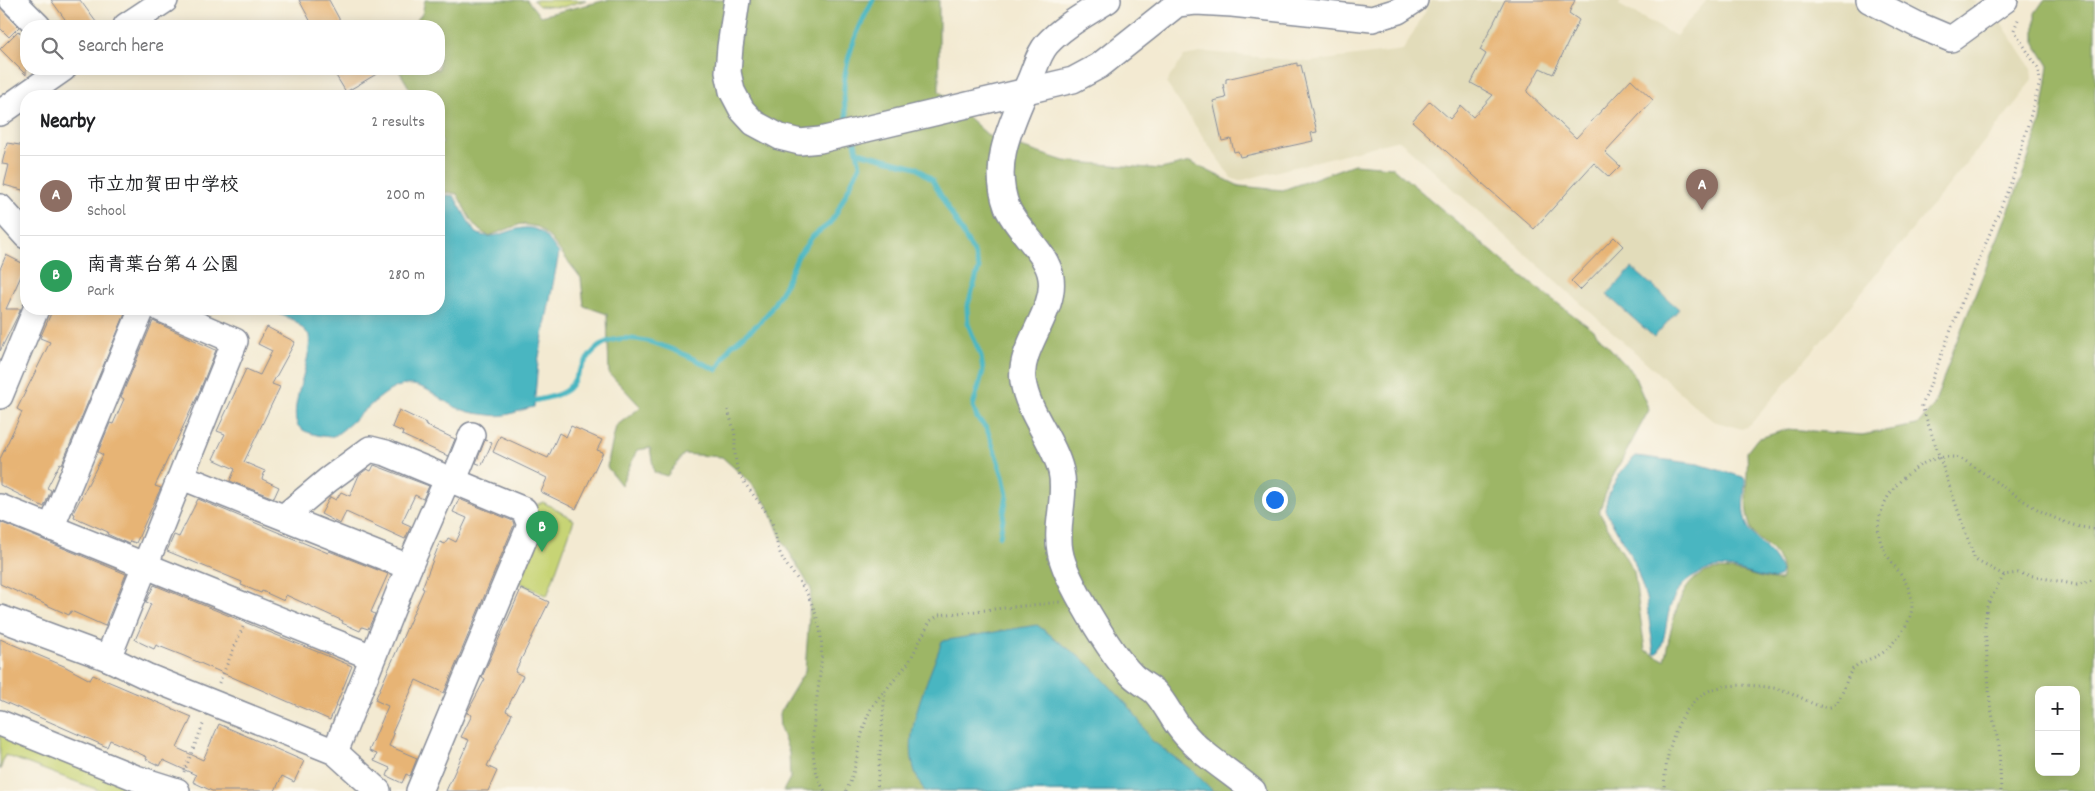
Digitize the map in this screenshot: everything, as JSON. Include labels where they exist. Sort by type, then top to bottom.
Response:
[{"type":"street","points":[[12,0],[32,20]]},
{"type":"street","points":[[135,20],[165,0]]},
{"type":"street","points":[[737,0],[728,72],[732,91],[742,110],[754,123],[780,137],[800,142],[852,133],[1073,80],[1099,66],[1177,4],[1196,2],[1232,4],[1372,19],[1398,11],[1415,0]]},
{"type":"street","points":[[1108,0],[1047,44],[1041,53],[1010,122],[1002,152],[1003,192],[1008,209],[1023,234],[1037,249],[1052,276],[1051,292],[1028,355],[1023,380],[1036,418],[1058,462],[1062,475],[1060,551],[1079,594],[1115,655],[1134,677],[1154,691],[1182,731],[1209,757],[1253,791]]},
{"type":"street","points":[[1869,0],[1918,25],[1951,39],[2013,4]]},
{"type":"street","points":[[33,90],[54,75]]},
{"type":"street","points":[[0,113],[20,99]]},
{"type":"street","points":[[0,207],[20,229]]},
{"type":"street","points":[[0,396],[34,315]]},
{"type":"street","points":[[51,528],[140,315]]},
{"type":"street","points":[[108,658],[235,341],[175,315]]},
{"type":"street","points":[[334,752],[409,568],[472,435]]},
{"type":"street","points":[[285,516],[328,480],[370,449],[386,453],[524,510],[530,526],[419,791]]},
{"type":"street","points":[[182,477],[285,516],[409,568]]},
{"type":"street","points":[[0,507],[250,610],[372,657]]},
{"type":"street","points":[[0,618],[108,658],[212,703],[334,752],[378,791]]},
{"type":"street","points":[[0,723],[134,784],[177,791]]},
{"type":"path","points":[[2013,4],[2014,30],[2039,70],[2040,82],[2013,178],[1965,293],[1922,406],[1975,560],[2004,575],[2018,573],[2077,585],[2095,579]]},
{"type":"path","points":[[728,410],[735,434],[734,457],[740,474],[754,497],[770,517],[777,535],[779,552],[802,585],[811,602],[820,629],[821,662],[813,740],[816,766],[825,791]]},
{"type":"path","points":[[1664,791],[1669,752],[1675,732],[1692,706],[1704,693],[1719,687],[1761,686],[1786,691],[1819,705],[1829,707],[1836,703],[1854,667],[1887,649],[1911,614],[1908,586],[1882,548],[1877,521],[1888,495],[1903,478],[1926,461],[1939,457],[1960,458],[2037,508],[2070,524],[2095,529]]},
{"type":"path","points":[[2001,791],[1999,746],[1990,704],[1986,627],[1987,606],[2004,575]]},
{"type":"path","points":[[846,791],[856,768],[864,723],[871,706],[910,662],[930,621],[939,615],[1067,601],[1079,594]]},
{"type":"path","points":[[177,791],[250,610]]},
{"type":"path","points":[[877,791],[885,691]]},
{"type":"shaded area","points":[[1432,0],[1621,0],[1619,5],[1676,36],[1707,0],[1852,0],[1948,50],[1999,19],[2031,68],[2032,79],[2018,100],[1829,332],[1750,425],[1742,429],[1713,421],[1697,408],[1399,140],[1239,181],[1231,178],[1166,83],[1184,56],[1206,52],[1309,62],[1403,50]]},
{"type":"shaded area","points":[[1884,0],[1977,0],[1960,25],[1951,27]]},
{"type":"green space","points":[[425,0],[527,0],[540,16],[607,0],[939,0],[939,91],[990,137],[1064,161],[1161,169],[1190,162],[1239,186],[1283,190],[1354,164],[1392,167],[1516,272],[1593,330],[1633,373],[1649,410],[1610,482],[1599,512],[1634,572],[1645,650],[1664,660],[1676,611],[1682,596],[1690,583],[1701,574],[1716,570],[1736,571],[1781,580],[1779,560],[1775,553],[1758,539],[1754,533],[1750,526],[1746,508],[1747,452],[1757,439],[1788,429],[1862,435],[1917,425],[1934,406],[1954,348],[2022,177],[2041,121],[2049,66],[2035,43],[2035,13],[2044,0],[2095,0],[2095,791],[783,791],[790,778],[789,752],[780,728],[779,714],[805,671],[811,589],[781,538],[769,508],[751,483],[722,457],[684,454],[667,476],[654,472],[650,448],[637,450],[621,485],[607,467],[616,426],[641,407],[609,373],[607,314],[584,306],[581,278],[550,238],[538,227],[521,224],[489,236],[473,224],[457,194],[447,192],[445,194],[445,90],[410,90],[402,75],[445,75],[445,20],[416,20],[422,14]]},
{"type":"green space","points":[[533,0],[586,0],[563,7],[539,6]]},
{"type":"green space","points":[[543,502],[574,520],[547,596],[511,578],[527,509]]},
{"type":"green space","points":[[0,727],[130,781],[126,791],[101,791],[5,755],[0,770]]},
{"type":"water","points":[[445,196],[454,196],[474,231],[482,235],[498,235],[524,228],[532,228],[544,234],[559,253],[538,362],[534,407],[496,416],[476,413],[454,407],[423,388],[407,385],[397,387],[382,396],[336,435],[322,436],[302,429],[297,424],[295,415],[298,394],[308,357],[309,335],[294,320],[281,315],[445,315]]},
{"type":"water","points":[[1632,268],[1679,309],[1654,337],[1607,295]]},
{"type":"water","points":[[1636,456],[1698,464],[1743,477],[1745,479],[1744,515],[1748,527],[1751,533],[1774,558],[1781,571],[1779,577],[1772,579],[1733,569],[1715,568],[1691,578],[1681,587],[1672,602],[1663,641],[1658,653],[1654,653],[1646,598],[1634,561],[1605,510],[1616,480]]},
{"type":"water","points":[[1037,625],[1090,665],[1132,710],[1151,740],[1193,771],[1213,791],[925,791],[916,774],[912,755],[912,736],[921,697],[942,641]]},
{"type":"building","points":[[51,0],[80,0],[95,20],[66,20]]},
{"type":"building","points":[[299,0],[329,0],[340,20],[310,20]]},
{"type":"building","points":[[1505,0],[1575,0],[1569,13],[1579,20],[1553,74],[1540,68],[1527,92],[1576,138],[1631,79],[1653,100],[1605,152],[1620,166],[1609,177],[1594,163],[1534,229],[1412,121],[1430,101],[1450,119],[1461,106],[1473,117],[1493,95],[1471,83],[1486,54],[1480,50]]},
{"type":"building","points":[[0,7],[19,27],[9,37],[0,28]]},
{"type":"building","points":[[18,31],[20,33],[20,69],[0,49]]},
{"type":"building","points":[[1297,63],[1297,66],[1301,65],[1317,132],[1311,133],[1313,141],[1240,157],[1238,151],[1234,152],[1231,139],[1222,141],[1213,101],[1226,98],[1223,84],[1226,83],[1226,79]]},
{"type":"building","points":[[336,75],[375,75],[349,90],[345,90]]},
{"type":"building","points":[[7,143],[20,145],[20,189],[4,185],[9,165],[2,164]]},
{"type":"building","points":[[1614,237],[1623,246],[1580,290],[1571,281]]},
{"type":"building","points":[[6,255],[20,262],[20,278],[6,309],[20,309],[20,311],[0,351],[0,269]]},
{"type":"building","points":[[50,315],[124,315],[62,464],[60,463],[47,488],[51,490],[44,507],[0,485],[0,459],[22,412],[17,409],[50,342],[40,338]]},
{"type":"building","points":[[153,321],[216,350],[198,395],[155,486],[161,488],[136,543],[130,541],[129,544],[107,534],[108,532],[74,517],[75,514],[73,513],[103,455],[98,452],[110,423],[113,424],[124,399],[121,397]]},
{"type":"building","points":[[267,327],[295,342],[272,384],[280,387],[244,462],[265,471],[262,479],[279,487],[274,498],[230,481],[235,469],[213,459],[225,434],[217,431],[246,369],[260,375],[272,351],[258,344]]},
{"type":"building","points":[[399,410],[455,439],[448,456],[402,435],[403,432],[392,427]]},
{"type":"building","points":[[571,426],[602,440],[597,450],[603,452],[576,509],[541,492],[547,478],[493,452],[500,436],[548,458],[559,433],[566,437]]},
{"type":"building","points":[[485,440],[492,443],[482,465],[476,463]]},
{"type":"building","points":[[374,465],[429,486],[423,499],[415,495],[402,522],[411,526],[405,539],[346,512],[340,524],[321,514],[330,497],[336,500],[341,492],[350,496],[359,475],[367,469],[371,471]]},
{"type":"building","points":[[198,499],[328,553],[329,551],[388,574],[371,612],[375,614],[368,629],[362,627],[360,631],[342,623],[343,621],[286,595],[284,601],[262,591],[261,593],[241,585],[242,582],[167,551],[174,535],[179,537]]},
{"type":"building","points":[[459,499],[513,521],[514,525],[444,693],[416,680],[392,733],[394,734],[389,746],[417,758],[410,776],[406,774],[402,783],[387,776],[390,768],[374,761],[377,754],[369,751],[388,706],[375,700],[424,589],[422,588],[440,542],[445,544],[448,538],[456,542],[467,518],[453,512]]},
{"type":"building","points":[[0,522],[126,574],[105,626],[71,611],[69,615],[0,584]]},
{"type":"building","points":[[154,585],[352,666],[330,720],[184,656],[156,645],[154,649],[135,640],[151,604],[146,602]]},
{"type":"building","points":[[521,589],[549,602],[515,672],[523,676],[506,711],[512,714],[487,766],[497,771],[488,791],[446,791],[469,740],[461,737],[472,715],[467,713],[485,679],[482,677]]},
{"type":"building","points":[[0,639],[64,666],[90,680],[93,675],[192,717],[177,748],[203,760],[219,724],[304,761],[294,782],[282,776],[275,791],[212,791],[193,782],[196,775],[163,760],[160,766],[146,759],[147,757],[110,740],[107,747],[0,700]]},
{"type":"waterway","points":[[849,125],[845,109],[845,76],[852,45],[873,0]]},
{"type":"waterway","points":[[528,398],[533,401],[548,398],[566,390],[571,386],[592,353],[604,343],[619,339],[636,339],[653,343],[688,356],[717,370],[730,347],[758,324],[769,312],[784,287],[798,256],[813,236],[829,224],[836,214],[860,165],[854,138]]},
{"type":"waterway","points":[[858,152],[916,167],[932,180],[974,253],[979,268],[967,308],[968,324],[981,356],[983,371],[973,406],[977,418],[987,429],[1003,476],[1007,495],[1000,536]]},
{"type":"place","name":"市立加賀田中学校","points":[[1702,210]]},
{"type":"place","name":"南青葉台第４公園","points":[[542,552]]}]
